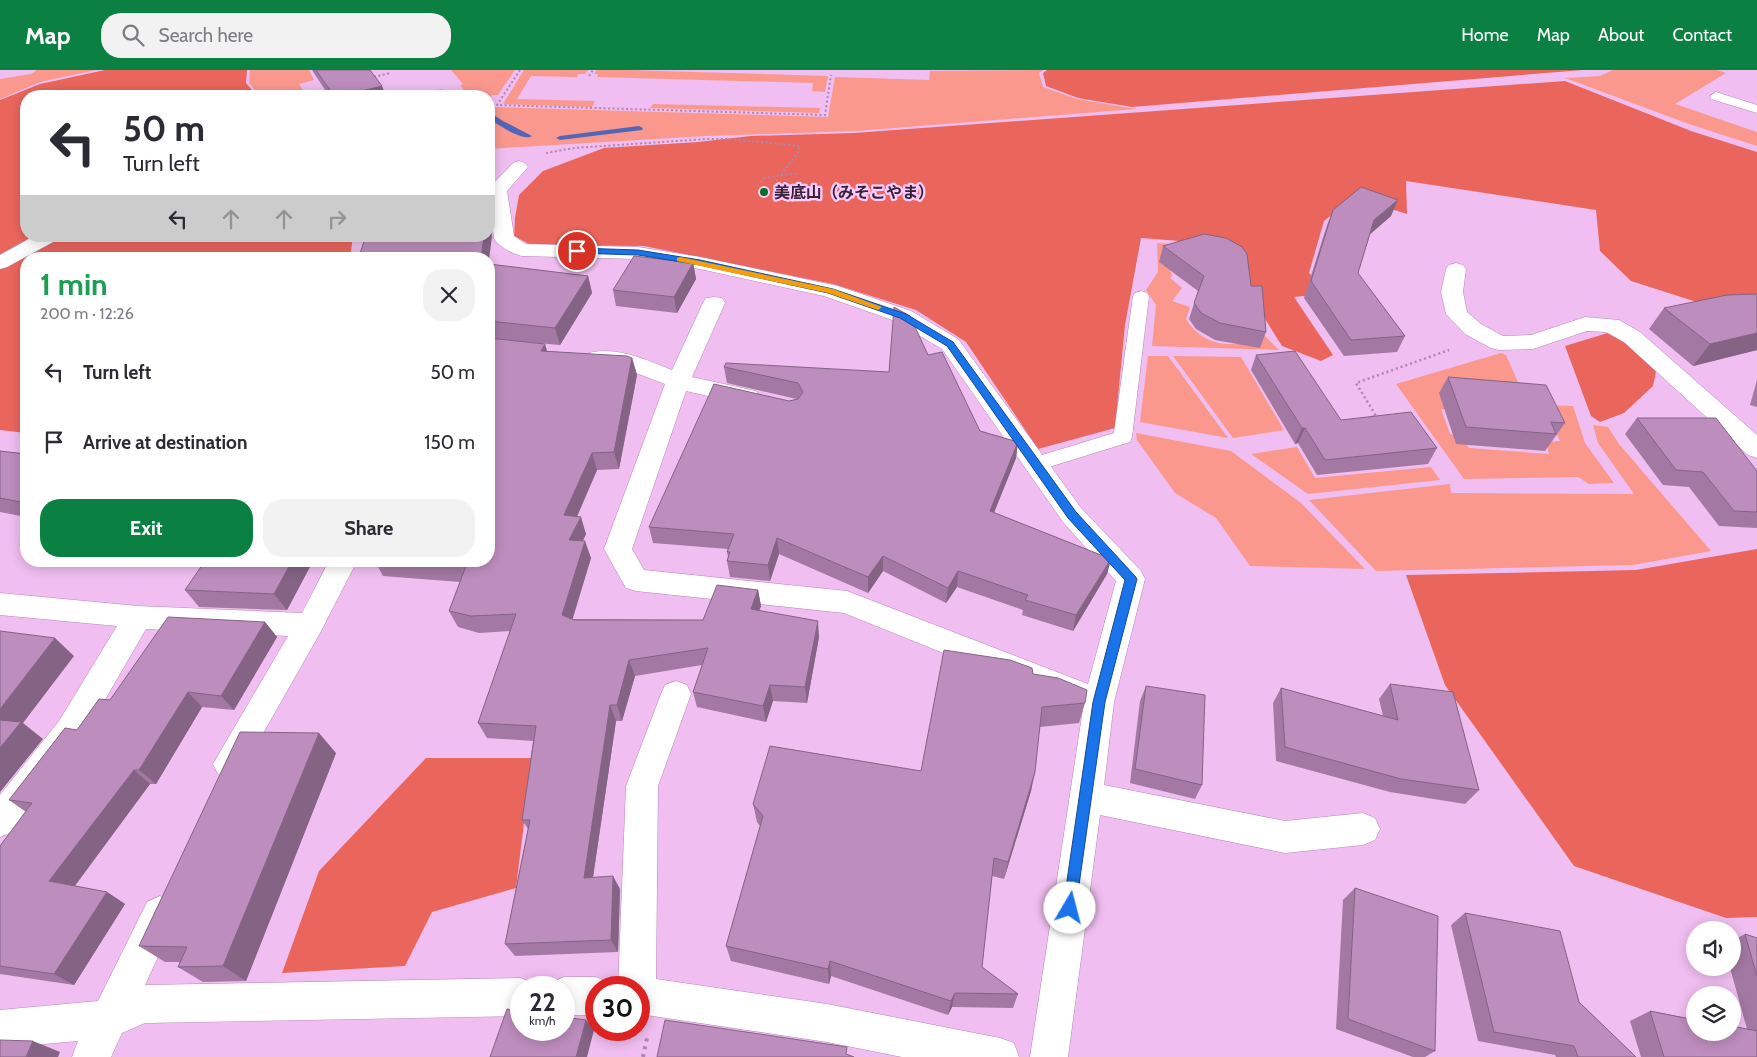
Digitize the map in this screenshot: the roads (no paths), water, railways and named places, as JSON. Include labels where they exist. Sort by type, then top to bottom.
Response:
[{"type":"street","points":[[519,167],[497,190],[504,239],[522,250],[638,253],[700,263],[830,291],[903,316],[950,344],[1072,515],[1131,579],[1099,702],[1049,1057]]},
{"type":"street","points":[[20,252],[39,242]]},
{"type":"street","points":[[0,263],[20,252]]},
{"type":"street","points":[[1456,269],[1452,292],[1457,314],[1473,329],[1499,343],[1533,342],[1585,324],[1611,325],[1632,337],[1757,449]]},
{"type":"street","points":[[714,303],[678,381],[618,549],[636,580],[847,602],[1099,702]]},
{"type":"street","points":[[568,354],[626,361],[678,381],[772,403]]},
{"type":"street","points":[[218,788],[234,753],[310,625],[340,567]]},
{"type":"street","points":[[0,604],[138,617],[310,625]]},
{"type":"street","points":[[0,821],[70,731],[138,617]]},
{"type":"street","points":[[637,976],[642,786],[676,694]]},
{"type":"street","points":[[1086,797],[1285,837],[1362,829]]},
{"type":"street","points":[[91,1057],[111,1019],[173,886]]},
{"type":"street","points":[[0,1029],[111,1019],[144,1004],[510,997]]},
{"type":"street","points":[[650,997],[827,1022],[1000,1057]]},
{"type":"lane","points":[[1716,96],[1757,109]]},
{"type":"lane","points":[[1036,464],[1123,438],[1142,296]]},
{"type":"waterway","points":[[495,119],[528,136]]},
{"type":"waterway","points":[[560,138],[639,128]]},
{"type":"place","name":"美底山（みそこやま）","points":[[764,192]]}]
